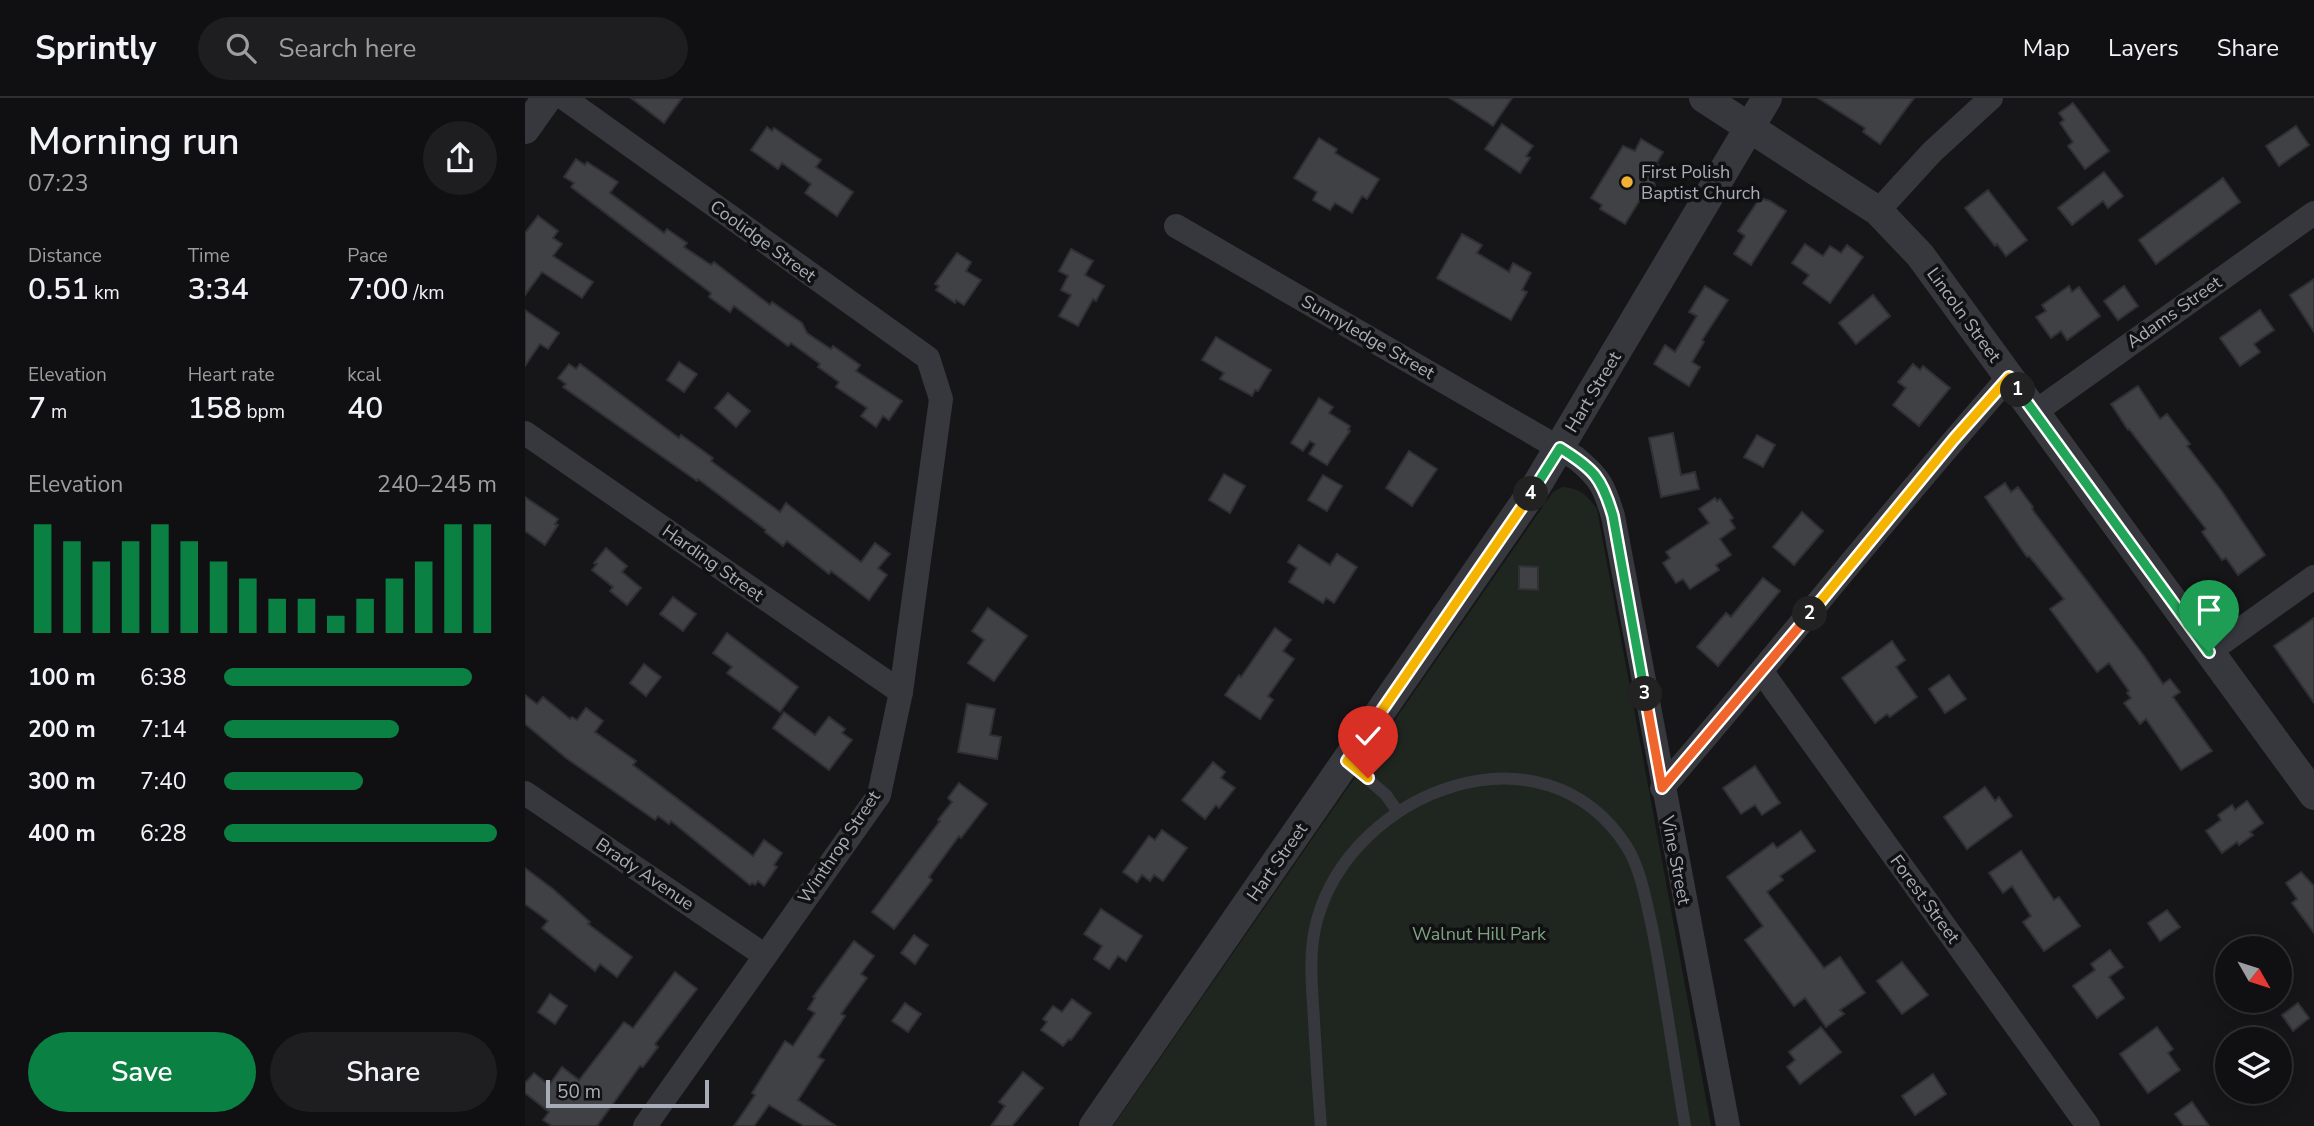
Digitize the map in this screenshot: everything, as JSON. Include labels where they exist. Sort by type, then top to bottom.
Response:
[{"type":"street","points":[[525,129],[547,98]]},
{"type":"street","name":"Coolidge Street","points":[[564,98],[928,358],[941,398]]},
{"type":"street","name":"Lincoln Street","points":[[1704,98],[1878,211],[1920,255],[2314,795]]},
{"type":"street","name":"Hart Street","points":[[1094,1126],[1517,515],[1560,448],[1767,98]]},
{"type":"street","points":[[1878,211],[1932,152],[1991,98]]},
{"type":"street","name":"Adams Street","points":[[2035,412],[2314,213]]},
{"type":"street","name":"Sunnyledge Street","points":[[1176,226],[1560,448]]},
{"type":"street","points":[[1662,788],[2009,377]]},
{"type":"street","name":"Winthrop Street","points":[[645,1126],[879,795],[901,692],[941,398]]},
{"type":"street","name":"Harding Street","points":[[525,433],[901,692]]},
{"type":"street","name":"Vine Street","points":[[1560,448],[1593,472],[1605,489],[1613,516],[1662,788],[1728,1126]]},
{"type":"street","points":[[2209,652],[2314,577]]},
{"type":"street","name":"Forest Street","points":[[1762,672],[2088,1126]]},
{"type":"street","name":"Brady Avenue","points":[[525,793],[764,955]]},
{"type":"lane","points":[[1347,761],[1387,795],[1398,812]]},
{"type":"lane","points":[[1321,1126],[1312,947],[1317,920],[1334,881],[1355,850],[1376,828],[1398,812],[1455,786],[1508,778],[1534,780],[1567,791],[1586,803],[1609,824],[1632,856],[1645,899],[1659,964],[1685,1126]]},
{"type":"green space","name":"Walnut Hill Park","points":[[1562,487],[1583,493],[1597,509],[1711,1126],[1113,1126],[1553,492]]},
{"type":"building","points":[[631,98],[682,98],[664,123]]},
{"type":"building","points":[[1450,98],[1512,98],[1493,126]]},
{"type":"building","points":[[1818,98],[1914,98],[1880,144],[1863,132],[1865,128]]},
{"type":"building","points":[[2073,103],[2109,151],[2085,169],[2068,146],[2073,142],[2060,123],[2064,120],[2059,113]]},
{"type":"building","points":[[1502,124],[1533,146],[1526,156],[1530,158],[1520,173],[1485,149]]},
{"type":"building","points":[[2296,126],[2309,145],[2279,166],[2266,146]]},
{"type":"building","points":[[767,127],[772,131],[774,128],[821,160],[816,167],[853,192],[837,216],[805,193],[811,184],[782,163],[778,169],[751,150]]},
{"type":"building","points":[[1319,138],[1337,149],[1335,153],[1379,179],[1367,199],[1362,196],[1352,213],[1335,203],[1330,210],[1313,200],[1317,192],[1294,178]]},
{"type":"building","name":"First Polish Baptist Church","points":[[1641,139],[1663,152],[1656,164],[1660,166],[1653,178],[1654,194],[1643,195],[1625,224],[1600,209],[1602,205],[1591,198],[1623,146],[1635,151]]},
{"type":"building","points":[[576,159],[585,165],[587,162],[618,182],[610,193],[664,233],[667,229],[687,243],[684,247],[711,265],[714,262],[770,305],[772,302],[802,323],[807,333],[831,349],[833,346],[860,365],[856,371],[902,401],[889,420],[883,416],[876,427],[861,416],[867,408],[836,387],[839,382],[818,367],[820,364],[791,343],[788,346],[734,306],[730,312],[709,297],[711,293],[571,187],[574,183],[564,177]]},
{"type":"building","points":[[2104,172],[2123,196],[2108,208],[2103,201],[2072,225],[2058,208]]},
{"type":"building","points":[[2223,178],[2240,202],[2156,264],[2139,240]]},
{"type":"building","points":[[1988,190],[2027,240],[2006,256],[1965,208]]},
{"type":"building","points":[[1760,198],[1786,211],[1751,265],[1734,254],[1745,236],[1738,231]]},
{"type":"building","points":[[538,216],[558,231],[553,238],[562,244],[553,256],[593,282],[582,298],[542,272],[525,295],[525,233]]},
{"type":"building","points":[[1462,234],[1482,245],[1477,253],[1509,272],[1513,263],[1531,273],[1522,290],[1527,292],[1511,320],[1437,278]]},
{"type":"building","points":[[1805,244],[1823,256],[1830,246],[1841,253],[1847,245],[1863,257],[1830,303],[1803,283],[1809,275],[1792,263]]},
{"type":"building","points":[[1071,249],[1093,261],[1085,275],[1104,286],[1096,301],[1093,299],[1078,326],[1059,316],[1071,295],[1061,290],[1068,276],[1059,271]]},
{"type":"building","points":[[957,253],[971,262],[966,271],[981,280],[964,305],[956,300],[955,303],[936,290],[939,286],[935,284]]},
{"type":"building","points":[[2314,279],[2314,332],[2290,295]]},
{"type":"building","points":[[1705,286],[1728,300],[1702,340],[1704,342],[1692,362],[1700,367],[1689,386],[1654,364],[1665,345],[1675,352],[1697,316],[1689,312]]},
{"type":"building","points":[[2069,286],[2072,292],[2079,287],[2100,316],[2067,340],[2061,331],[2051,338],[2036,317],[2046,311],[2042,305]]},
{"type":"building","points":[[2124,286],[2138,306],[2118,320],[2104,301]]},
{"type":"building","points":[[1873,295],[1890,316],[1856,344],[1839,323]]},
{"type":"building","points":[[525,310],[559,333],[548,349],[540,344],[525,366]]},
{"type":"building","points":[[2260,310],[2274,330],[2254,344],[2260,352],[2240,366],[2220,338]]},
{"type":"building","points":[[1216,337],[1271,370],[1252,396],[1220,379],[1224,373],[1202,360]]},
{"type":"building","points":[[679,362],[697,374],[684,392],[667,380]]},
{"type":"building","points":[[569,364],[576,369],[580,364],[679,438],[681,435],[713,458],[711,461],[780,512],[786,503],[861,562],[875,543],[890,554],[878,568],[887,575],[869,600],[831,571],[829,574],[787,541],[783,546],[698,479],[697,481],[563,387],[566,384],[558,378]]},
{"type":"building","points":[[1913,364],[1920,370],[1923,366],[1950,388],[1919,426],[1893,405],[1906,388],[1898,382]]},
{"type":"building","points":[[2138,386],[2160,419],[2167,414],[2190,444],[2187,446],[2265,555],[2238,575],[2226,558],[2222,560],[2202,532],[2206,529],[2128,430],[2111,404]]},
{"type":"building","points":[[728,393],[750,411],[736,427],[715,408]]},
{"type":"building","points":[[1319,398],[1333,407],[1329,413],[1350,426],[1350,431],[1327,465],[1309,454],[1315,444],[1310,441],[1303,451],[1291,443]]},
{"type":"building","points":[[1673,433],[1681,475],[1695,472],[1699,489],[1661,497],[1649,438]]},
{"type":"building","points":[[1757,435],[1775,445],[1763,467],[1744,457]]},
{"type":"building","points":[[1409,451],[1437,469],[1412,506],[1386,488]]},
{"type":"building","points":[[1224,474],[1245,486],[1230,513],[1209,500]]},
{"type":"building","points":[[1323,475],[1342,486],[1327,511],[1308,500]]},
{"type":"building","points":[[2005,483],[2011,492],[2018,487],[2163,684],[2170,679],[2180,692],[2173,697],[2212,751],[2181,770],[2146,719],[2140,724],[2124,703],[2131,698],[2127,693],[2129,691],[2109,663],[2097,672],[2050,609],[2064,599],[2029,556],[2027,557],[1985,497]]},
{"type":"building","points":[[525,497],[558,519],[555,524],[558,525],[545,545],[525,531]]},
{"type":"building","points":[[1715,498],[1717,501],[1720,499],[1733,518],[1730,520],[1735,528],[1720,539],[1731,555],[1716,565],[1719,570],[1690,589],[1683,579],[1676,583],[1663,563],[1670,558],[1666,552],[1709,523],[1699,509]]},
{"type":"building","points":[[1802,512],[1823,531],[1794,565],[1773,547]]},
{"type":"building","points":[[1299,545],[1330,565],[1337,554],[1357,567],[1334,603],[1326,598],[1323,603],[1289,582],[1297,568],[1288,562]]},
{"type":"building","points":[[606,548],[627,566],[622,572],[641,588],[627,605],[610,591],[613,587],[592,570]]},
{"type":"building","points":[[1519,566],[1538,567],[1538,590],[1519,589]]},
{"type":"building","points":[[1763,578],[1780,591],[1718,666],[1697,647],[1726,613],[1731,617]]},
{"type":"building","points":[[673,597],[696,614],[683,631],[660,614]]},
{"type":"building","points":[[988,608],[1027,636],[994,681],[968,663],[984,640],[972,631]]},
{"type":"building","points":[[2314,618],[2314,703],[2274,646]]},
{"type":"building","points":[[1275,628],[1291,640],[1283,651],[1294,659],[1268,696],[1273,700],[1260,719],[1225,695]]},
{"type":"building","points":[[727,633],[798,687],[780,712],[727,673],[732,667],[713,653]]},
{"type":"building","points":[[1892,641],[1905,660],[1896,667],[1917,697],[1890,717],[1887,714],[1875,723],[1842,678]]},
{"type":"building","points":[[644,664],[661,677],[646,696],[630,683]]},
{"type":"building","points":[[1949,675],[1966,699],[1945,713],[1929,689]]},
{"type":"building","points":[[525,695],[537,704],[543,697],[570,719],[572,717],[577,720],[586,708],[603,721],[595,732],[636,761],[633,765],[753,856],[764,840],[782,853],[774,865],[777,867],[764,886],[758,881],[755,885],[750,885],[671,821],[669,824],[658,816],[655,820],[566,758],[525,724]]},
{"type":"building","points":[[967,704],[995,709],[990,735],[1001,737],[997,759],[958,752]]},
{"type":"building","points":[[784,712],[815,735],[829,717],[845,729],[842,733],[852,740],[829,770],[773,728]]},
{"type":"building","points":[[1213,762],[1225,772],[1221,778],[1235,788],[1219,808],[1216,805],[1205,819],[1182,800]]},
{"type":"building","points":[[1755,766],[1780,803],[1762,815],[1755,805],[1741,814],[1723,788]]},
{"type":"building","points":[[959,783],[987,804],[961,838],[959,836],[929,877],[932,880],[894,929],[872,912],[940,821],[938,820],[952,802],[948,798]]},
{"type":"building","points":[[1985,787],[1995,801],[1999,797],[2012,816],[1967,849],[1944,817]]},
{"type":"building","points":[[2247,801],[2263,823],[2250,832],[2253,835],[2222,853],[2206,831],[2221,820],[2218,815],[2232,805],[2235,810]]},
{"type":"building","points":[[1162,830],[1187,848],[1163,881],[1154,875],[1150,881],[1142,875],[1137,882],[1123,872],[1149,836],[1155,840]]},
{"type":"building","points":[[1801,831],[1815,851],[1780,876],[1783,880],[1767,892],[1824,968],[1840,957],[1865,993],[1840,1010],[1844,1014],[1826,1027],[1805,998],[1794,1006],[1745,940],[1763,926],[1727,877],[1773,843],[1777,848]]},
{"type":"building","points":[[2021,851],[2054,900],[2059,897],[2080,926],[2044,951],[2023,922],[2031,916],[2012,886],[2003,893],[1989,873]]},
{"type":"building","points":[[525,868],[553,889],[590,922],[588,924],[632,957],[617,977],[600,964],[595,971],[542,928],[548,921],[525,904]]},
{"type":"building","points":[[2301,872],[2314,886],[2314,933],[2292,903],[2297,899],[2286,883]]},
{"type":"building","points":[[1101,909],[1142,936],[1126,961],[1118,956],[1109,969],[1094,959],[1102,946],[1084,934]]},
{"type":"building","points":[[2167,910],[2180,927],[2160,941],[2148,923]]},
{"type":"building","points":[[914,935],[928,945],[915,964],[901,953]]},
{"type":"building","points":[[854,941],[874,956],[861,974],[867,978],[841,1014],[845,1016],[818,1057],[824,1060],[798,1100],[836,1126],[804,1126],[769,1105],[754,1126],[734,1126],[785,1041],[793,1046],[815,1013],[808,1009],[815,998],[813,997]]},
{"type":"building","points":[[2110,950],[2123,967],[2109,977],[2124,998],[2097,1018],[2073,986],[2095,970],[2091,964]]},
{"type":"building","points":[[1902,962],[1928,995],[1902,1014],[1877,981]]},
{"type":"building","points":[[675,972],[697,989],[655,1044],[658,1047],[643,1067],[640,1066],[597,1126],[552,1126],[543,1120],[549,1112],[525,1093],[525,1083],[534,1073],[549,1085],[562,1067],[579,1080],[624,1022],[633,1028]]},
{"type":"building","points":[[550,994],[567,1006],[555,1024],[538,1012]]},
{"type":"building","points":[[1072,999],[1091,1013],[1071,1040],[1063,1046],[1041,1030],[1047,1022],[1043,1019],[1053,1006],[1062,1012]]},
{"type":"building","points":[[905,1003],[921,1014],[908,1032],[892,1021]]},
{"type":"building","points":[[2298,1003],[2309,1018],[2293,1031],[2282,1015],[2293,1013],[2293,1007]]},
{"type":"building","points":[[1821,1027],[1841,1052],[1800,1084],[1787,1067],[1795,1060],[1789,1052]]},
{"type":"building","points":[[2157,1027],[2173,1049],[2168,1053],[2180,1070],[2148,1093],[2120,1054]]},
{"type":"building","points":[[1023,1072],[1043,1088],[1012,1126],[991,1126],[1005,1106],[999,1102]]},
{"type":"building","points":[[1933,1074],[1946,1094],[1915,1115],[1902,1096]]},
{"type":"building","points":[[2192,1102],[2209,1126],[2184,1126],[2175,1114]]},
{"type":"place","name":"First Polish Baptist Church","points":[[1627,182]]},
{"type":"route","points":[[1368,778],[1347,761],[1517,515],[1560,448],[1593,472],[1605,489],[1613,516],[1662,788],[2009,377],[2209,652]]}]
